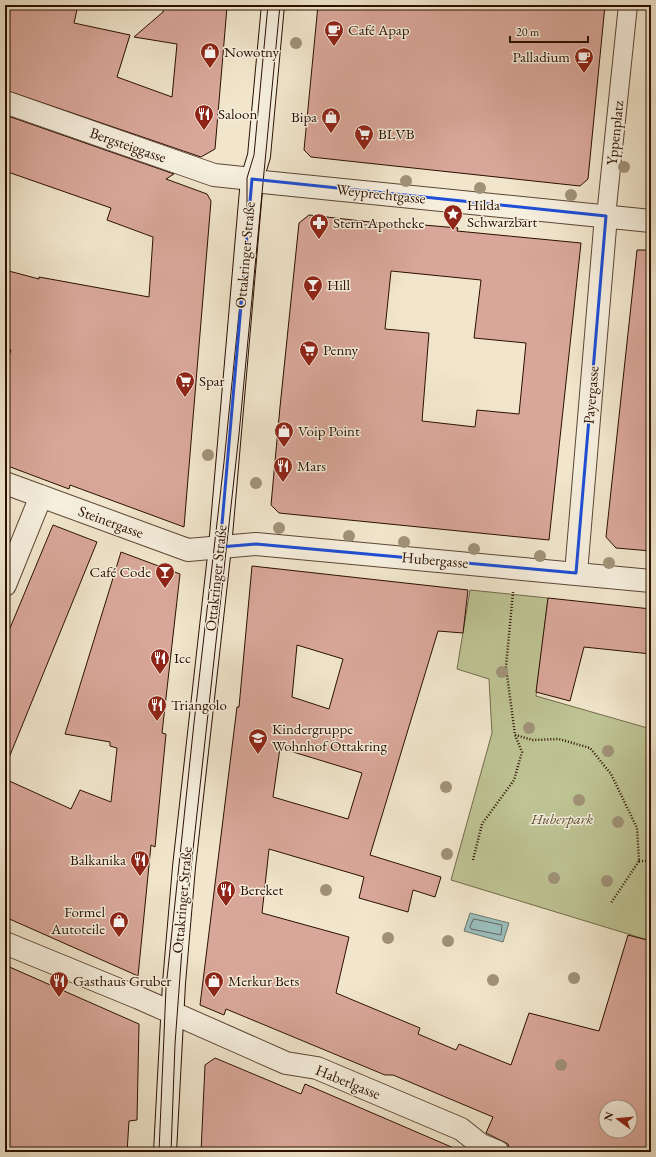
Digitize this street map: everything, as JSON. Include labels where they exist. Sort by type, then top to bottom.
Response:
[{"type":"street","name":"Ottakringer Straße","points":[[165,1152],[172,1012],[185,860],[220,547],[252,179],[259,156],[273,5]]},
{"type":"street","name":"Yppenplatz","points":[[606,216],[628,5]]},
{"type":"street","name":"Bergsteiggasse","points":[[5,102],[214,175],[252,179]]},
{"type":"street","name":"Weyprechtgasse","points":[[252,179],[263,182],[606,216]]},
{"type":"street","points":[[606,216],[651,221]]},
{"type":"street","name":"Payergasse","points":[[576,573],[606,216]]},
{"type":"street","name":"Steinergasse","points":[[5,483],[188,550],[220,547]]},
{"type":"street","points":[[5,585],[41,496]]},
{"type":"street","name":"Hubergasse","points":[[220,547],[256,544],[516,567],[651,581]]},
{"type":"street","name":"Haberlgasse","points":[[5,943],[172,1012],[286,1063],[317,1068],[454,1126],[461,1129],[481,1144],[498,1152]]},
{"type":"path","points":[[473,860],[482,824],[514,780],[522,752],[515,735],[506,667],[516,567]]},
{"type":"path","points":[[515,735],[532,740],[559,739],[590,748],[611,774],[637,828],[639,861],[611,903]]},
{"type":"path","points":[[639,861],[651,861]]},
{"type":"highlighted area","points":[[252,179],[606,216],[576,573],[256,544],[220,547]]},
{"type":"green space","name":"Huberpark","points":[[470,590],[548,598],[536,696],[651,729],[651,941],[451,880],[492,733],[489,679],[457,669]]},
{"type":"water","points":[[470,913],[509,923],[503,942],[464,931]]},
{"type":"building","points":[[5,5],[78,5],[74,23],[130,35],[117,77],[172,97],[177,44],[134,37],[163,12],[164,5],[227,7],[215,149],[201,157],[5,90]]},
{"type":"building","points":[[318,5],[605,5],[588,179],[580,186],[311,157],[304,150]]},
{"type":"building","points":[[5,115],[174,174],[166,179],[207,194],[211,201],[184,527],[70,485],[69,489],[5,465],[5,368],[11,350],[5,348],[5,270],[39,279],[39,277],[149,297],[153,237],[107,220],[111,208],[5,171]]},
{"type":"building","points":[[309,215],[423,228],[424,225],[458,228],[457,231],[581,243],[549,540],[279,513],[271,505],[299,223]],"holes":[[[391,271],[481,280],[474,338],[526,343],[519,414],[477,410],[475,427],[422,421],[429,333],[385,329]]]},
{"type":"building","points":[[637,250],[651,250],[651,551],[616,548],[606,537]]},
{"type":"building","points":[[53,525],[97,542],[6,765],[5,640]]},
{"type":"building","points":[[121,552],[180,574],[162,733],[166,734],[155,847],[151,845],[138,976],[5,917],[5,779],[71,809],[80,790],[111,802],[117,748],[110,746],[110,742],[65,734]]},
{"type":"building","points":[[252,566],[468,590],[463,633],[438,631],[370,855],[441,877],[435,897],[413,890],[408,912],[359,898],[364,877],[269,849],[262,913],[349,937],[336,993],[420,1028],[418,1034],[456,1050],[459,1044],[511,1065],[529,1013],[599,1031],[628,935],[651,941],[651,1152],[510,1152],[508,1144],[486,1133],[493,1117],[393,1075],[385,1075],[226,1009],[224,1015],[200,1005],[237,707],[239,707]],"holes":[[[297,645],[343,659],[329,709],[292,697]],[[280,748],[362,773],[348,819],[273,797]]]},
{"type":"building","points":[[548,598],[651,609],[651,654],[584,647],[570,701],[536,692]]},
{"type":"building","points":[[5,965],[139,1024],[137,1120],[129,1121],[127,1152],[5,1152]]},
{"type":"building","points":[[215,1058],[301,1094],[305,1084],[463,1152],[201,1152],[205,1065]]},
{"type":"tram line","points":[[159,1152],[166,988],[194,723],[224,462],[247,234],[247,178],[254,155],[268,5]]},
{"type":"tram line","points":[[171,1152],[175,1044],[182,949],[239,434],[280,5]]},
{"type":"place","name":"Café Apap","points":[[334,47]]},
{"type":"place","name":"Nowotny","points":[[210,69]]},
{"type":"place","name":"Palladium","points":[[584,74]]},
{"type":"place","name":"Saloon","points":[[204,131]]},
{"type":"place","name":"Bipa","points":[[331,134]]},
{"type":"place","name":"BLVB","points":[[364,151]]},
{"type":"place","name":"Hilda Schwarzbart","points":[[453,231]]},
{"type":"place","name":"Stern-Apotheke","points":[[319,240]]},
{"type":"place","name":"Hill","points":[[313,302]]},
{"type":"place","name":"Penny","points":[[309,367]]},
{"type":"place","name":"Spar","points":[[185,398]]},
{"type":"place","name":"Voip Point","points":[[284,448]]},
{"type":"place","name":"Mars","points":[[283,483]]},
{"type":"place","name":"Café Code","points":[[165,589]]},
{"type":"place","name":"Icc","points":[[160,675]]},
{"type":"place","name":"Triangolo","points":[[157,722]]},
{"type":"place","name":"Kindergruppe Wohnhof Ottakring","points":[[258,755]]},
{"type":"place","name":"Balkanika","points":[[140,877]]},
{"type":"place","name":"Bereket","points":[[226,907]]},
{"type":"place","name":"Formel Autoteile","points":[[119,938]]},
{"type":"place","name":"Gasthaus Gruber","points":[[59,998]]},
{"type":"place","name":"Merkur Bets","points":[[214,998]]}]
